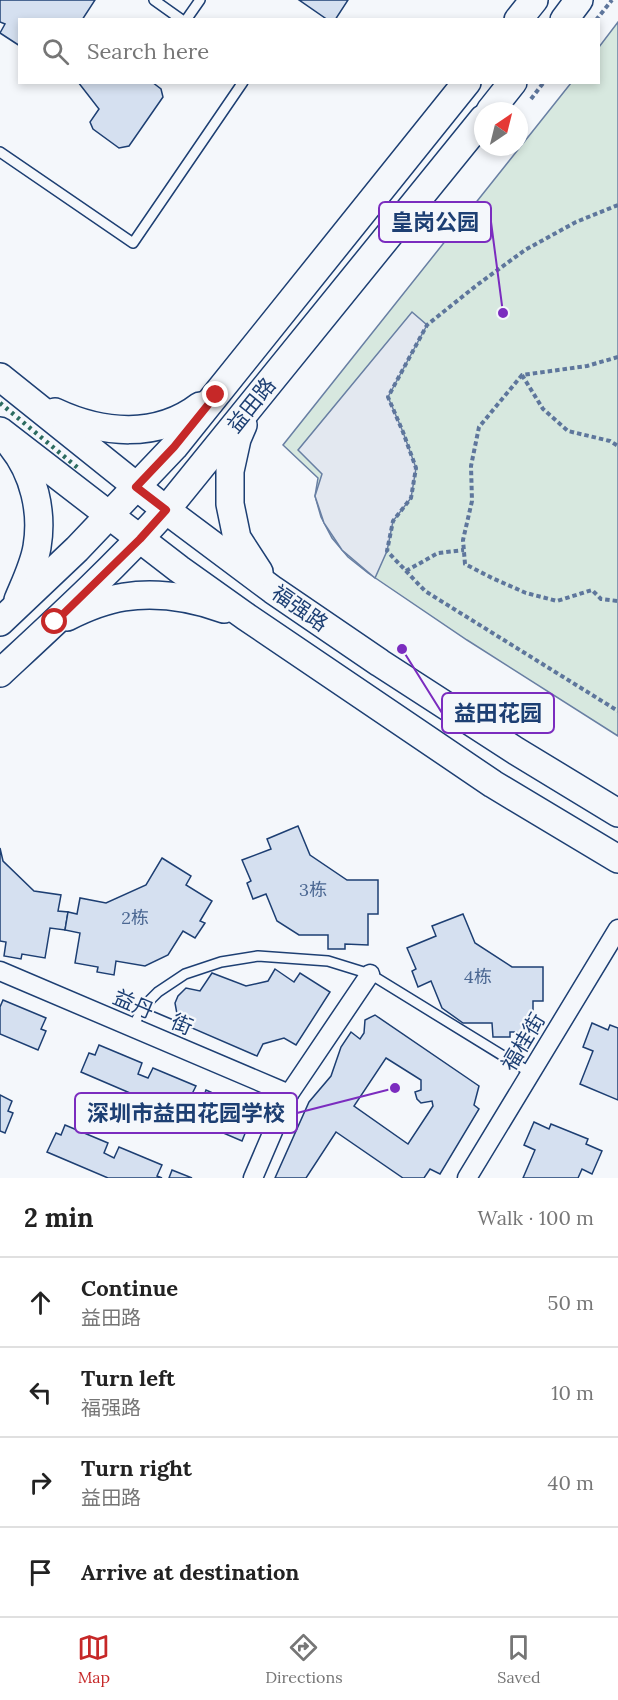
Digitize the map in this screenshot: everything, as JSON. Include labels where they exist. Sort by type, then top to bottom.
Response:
[{"type":"main road","points":[[520,18],[534,0]]},
{"type":"main road","points":[[566,18],[579,0]]},
{"type":"main road","name":"益田路","points":[[4,615],[77,549],[174,447],[465,84]]},
{"type":"main road","points":[[497,102],[511,84]]},
{"type":"main road","name":"益田路","points":[[0,673],[140,539],[166,510],[474,130]]},
{"type":"main road","name":"福强路","points":[[0,377],[136,487],[273,590],[516,751],[618,813]]},
{"type":"main road","points":[[21,396],[66,417],[101,429],[132,431],[161,426],[187,417],[216,395]]},
{"type":"main road","points":[[254,402],[237,439],[230,471],[230,504],[237,538],[273,590]]},
{"type":"main road","points":[[0,432],[25,466],[34,490],[40,519],[37,549],[27,579],[4,615]]},
{"type":"main road","name":"福强路","points":[[0,432],[179,569],[245,616],[493,784],[618,859]]},
{"type":"main road","points":[[55,622],[88,606],[123,597],[146,596],[182,598],[212,604],[245,616]]},
{"type":"street","name":"福桂街","points":[[467,1178],[618,929]]},
{"type":"street","name":"益丹一街","points":[[0,970],[289,1094]]},
{"type":"street","points":[[253,1178],[289,1094],[370,974]]},
{"type":"lane","points":[[154,0],[181,18]]},
{"type":"lane","points":[[186,18],[200,0]]},
{"type":"lane","points":[[1,154],[133,243],[242,84]]},
{"type":"lane","points":[[133,1027],[143,1007],[158,992],[185,974],[221,962],[258,956],[328,960],[370,974],[531,1073]]},
{"type":"path","points":[[598,18],[612,0]]},
{"type":"path","points":[[618,205],[576,222],[525,250],[427,325],[388,397],[416,468],[411,498],[393,521],[387,551],[425,591],[618,711]]},
{"type":"path","points":[[618,357],[587,366],[522,375],[479,427],[471,466],[472,501],[463,540],[465,564],[526,593],[557,601],[592,591],[602,599],[618,601]]},
{"type":"path","points":[[522,375],[543,409],[568,431],[610,441],[618,446]]},
{"type":"path","points":[[406,571],[438,553],[464,550]]},
{"type":"shaded area","points":[[618,22],[618,736],[467,640],[348,557],[332,538],[321,517],[315,496],[318,478],[283,445],[513,156],[528,156],[528,137],[570,84],[600,84],[600,46]]},
{"type":"shaded area","points":[[412,312],[427,325],[388,397],[416,468],[411,498],[393,521],[387,551],[375,578],[342,550],[324,523],[315,496],[322,474],[298,450]]},
{"type":"building","points":[[0,0],[95,0],[83,18],[18,18],[18,45],[0,33],[5,24],[0,22]]},
{"type":"building","points":[[299,0],[348,0],[336,18],[325,18]]},
{"type":"building","points":[[80,84],[155,84],[161,89],[163,97],[129,146],[119,148],[93,129],[90,122],[99,109]]},
{"type":"building","points":[[298,826],[310,855],[347,880],[378,880],[378,914],[368,914],[368,945],[345,944],[345,949],[328,949],[328,935],[299,935],[277,921],[266,894],[253,899],[247,883],[251,881],[242,860],[271,849],[267,839]]},
{"type":"building","points":[[0,848],[3,861],[34,891],[61,895],[58,911],[68,912],[65,930],[50,928],[45,958],[22,954],[21,959],[4,956],[6,942],[0,941]]},
{"type":"building","points":[[162,858],[191,876],[186,885],[212,901],[200,921],[205,923],[195,938],[183,931],[168,955],[145,966],[116,961],[114,975],[97,972],[98,967],[75,963],[80,933],[65,930],[68,912],[77,914],[80,898],[106,903],[146,885]]},
{"type":"building","points":[[463,914],[475,943],[512,967],[543,967],[543,1001],[533,1001],[533,1032],[510,1032],[510,1037],[493,1037],[492,1023],[463,1023],[442,1008],[431,981],[418,987],[412,971],[416,969],[407,948],[436,936],[432,926]]},
{"type":"building","points":[[275,969],[294,982],[300,973],[330,992],[296,1045],[284,1038],[263,1044],[257,1056],[185,1025],[177,1014],[175,1003],[178,996],[186,988],[200,991],[212,973],[246,986],[268,981]]},
{"type":"building","points":[[3,1000],[46,1018],[41,1029],[46,1031],[38,1050],[0,1034],[0,1007]]},
{"type":"building","points":[[375,1015],[479,1086],[474,1105],[479,1109],[440,1174],[430,1169],[424,1178],[403,1178],[336,1132],[306,1178],[275,1178],[309,1102],[331,1076],[341,1047],[351,1032],[360,1039],[364,1033],[365,1020]],"holes":[[[386,1058],[421,1080],[421,1090],[415,1092],[417,1099],[421,1103],[432,1101],[433,1106],[408,1144],[354,1106]]]},
{"type":"building","points":[[592,1023],[608,1030],[610,1025],[618,1028],[618,1100],[580,1084],[593,1051],[583,1047]]},
{"type":"building","points":[[99,1045],[142,1063],[138,1074],[148,1078],[153,1068],[196,1086],[191,1096],[202,1101],[206,1090],[249,1109],[245,1119],[250,1121],[242,1141],[81,1072],[89,1053],[95,1055]]},
{"type":"building","points":[[0,1095],[12,1101],[8,1111],[13,1113],[5,1133],[0,1131]]},
{"type":"building","points":[[534,1122],[549,1129],[551,1124],[588,1139],[586,1144],[602,1151],[592,1174],[582,1169],[578,1178],[523,1178],[535,1150],[524,1145]]},
{"type":"building","points":[[65,1125],[108,1143],[104,1153],[114,1158],[119,1147],[162,1165],[157,1176],[162,1178],[108,1178],[47,1152],[56,1133],[61,1135]]},
{"type":"building","points":[[172,1170],[192,1178],[169,1178]]},
{"type":"hedge","points":[[0,403],[78,468]]},
{"type":"place","name":"皇岗公园","points":[[503,313]]},
{"type":"place","name":"益田花园","points":[[402,649]]},
{"type":"place","name":"深圳市益田花园学校","points":[[395,1088]]},
{"type":"route","points":[[55,622],[140,539],[166,510],[136,487],[174,447],[216,395]]}]
